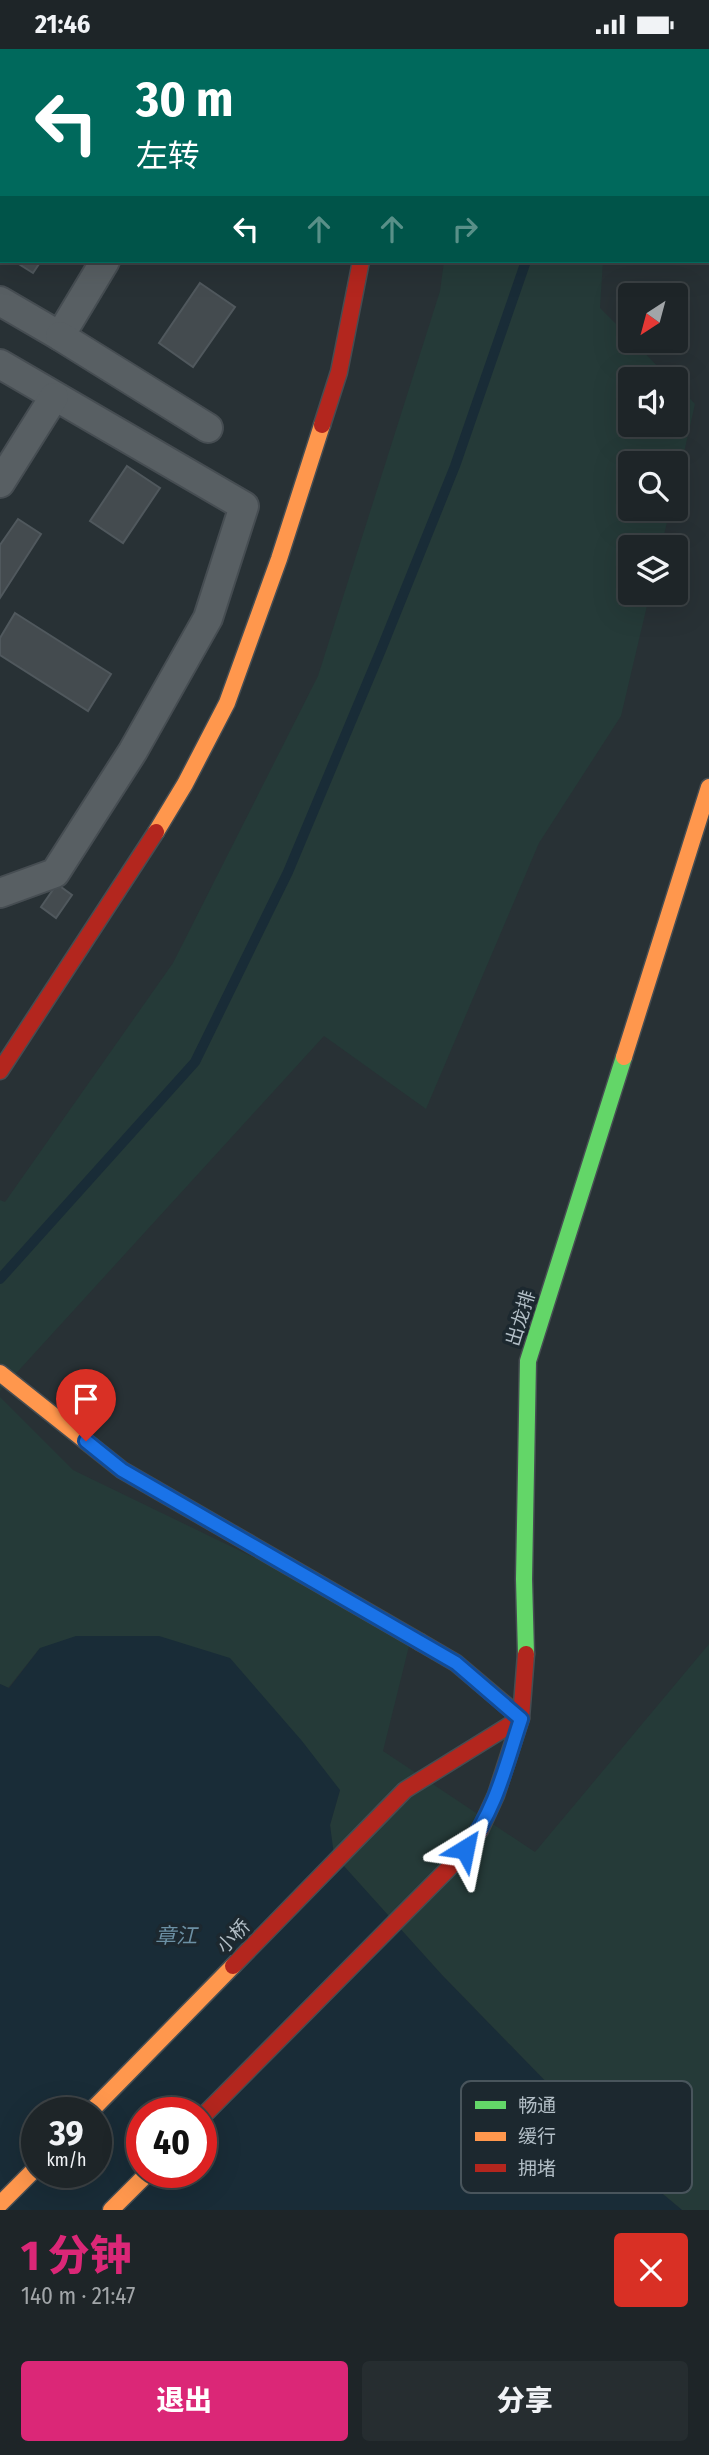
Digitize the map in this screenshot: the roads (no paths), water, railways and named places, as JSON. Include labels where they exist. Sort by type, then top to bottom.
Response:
[{"type":"street","points":[[60,336],[105,263]]},
{"type":"street","points":[[0,1071],[36,1019],[77,950],[137,863],[185,784],[227,703],[279,559],[339,372],[361,263]]},
{"type":"street","points":[[0,301],[208,428]]},
{"type":"street","points":[[0,364],[244,506],[208,618],[125,762],[55,873],[0,893]]},
{"type":"street","points":[[0,483],[54,397]]},
{"type":"street","name":"出龙排","points":[[217,2103],[450,1867],[480,1830],[496,1795],[521,1719],[526,1668],[524,1579],[528,1361],[709,787]]},
{"type":"street","points":[[0,1373],[122,1470],[456,1663],[521,1719]]},
{"type":"street","name":"小桥","points":[[105,2097],[405,1790],[521,1719]]},
{"type":"street","points":[[0,2204],[21,2183]]},
{"type":"street","points":[[111,2210],[133,2188]]},
{"type":"water","name":"章江","points":[[76,1636],[159,1636],[230,1658],[302,1741],[340,1790],[330,1825],[334,1855],[442,1975],[545,2081],[461,2081],[461,2193],[662,2193],[682,2210],[0,2210],[0,1684],[9,1688],[40,1648]]},
{"type":"waterway","points":[[0,1279],[195,1062],[288,872],[381,650],[455,466],[525,263]]}]
